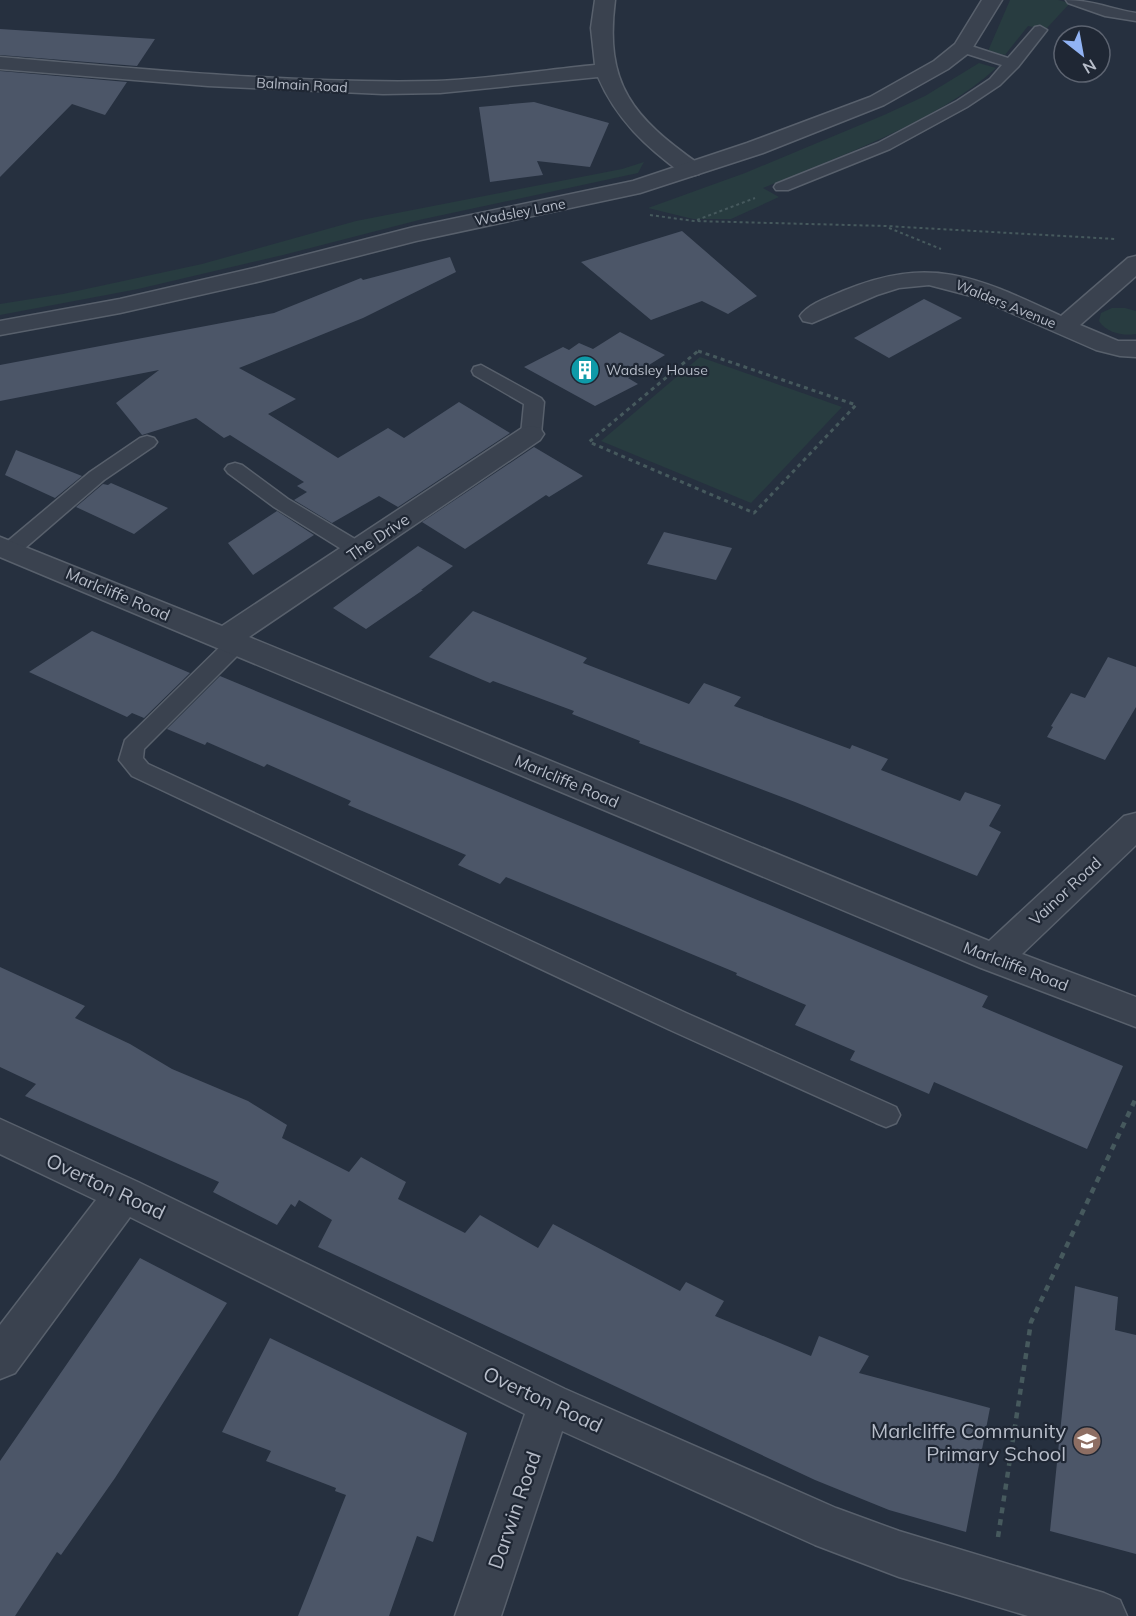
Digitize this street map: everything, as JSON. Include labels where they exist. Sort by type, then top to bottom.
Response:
[{"type":"street","points":[[604,0],[599,33],[604,70],[616,99],[635,125],[661,149],[691,169]]},
{"type":"street","name":"Wadsley Lane","points":[[0,328],[130,304],[261,274],[414,234],[640,186],[755,148],[877,100],[941,65],[963,48],[992,0]]},
{"type":"street","name":"Balmain Road","points":[[0,63],[219,80],[383,88],[462,86],[604,70]]},
{"type":"street","name":"Walders Avenue","points":[[1063,327],[1136,263]]},
{"type":"street","name":"Walders Avenue","points":[[812,316],[833,304],[863,292],[909,280],[927,278],[972,288],[1111,347],[1136,349]]},
{"type":"street","name":"The Drive","points":[[231,642],[358,550],[531,434]]},
{"type":"street","name":"Marlcliffe Road","points":[[5,548],[994,958],[1136,1012]]},
{"type":"street","name":"Vainor Road","points":[[994,958],[1136,825]]},
{"type":"street","name":"Overton Road","points":[[0,1136],[124,1194],[550,1404],[831,1529],[899,1554],[1104,1616]]},
{"type":"street","points":[[0,1359],[124,1194]]},
{"type":"street","name":"Darwin Road","points":[[478,1616],[550,1404]]},
{"type":"lane","points":[[1073,0],[1110,13],[1136,17]]},
{"type":"lane","points":[[782,187],[842,164],[927,125],[995,82],[1013,64],[1040,30]]},
{"type":"lane","points":[[963,48],[1013,64]]},
{"type":"lane","points":[[481,371],[534,402],[531,434]]},
{"type":"lane","points":[[5,548],[97,476],[147,442]]},
{"type":"lane","points":[[235,469],[281,503],[358,550]]},
{"type":"lane","points":[[231,642],[133,746],[131,759],[140,770],[666,1016],[886,1115]]},
{"type":"path","points":[[694,221],[782,187]]},
{"type":"path","points":[[709,222],[886,226],[1123,239]]},
{"type":"path","points":[[886,226],[948,251]]},
{"type":"path","points":[[698,351],[856,405],[754,513],[589,442],[698,351]]},
{"type":"path","points":[[991,1582],[1031,1322],[1136,1098]]},
{"type":"green space","points":[[1010,0],[1058,0],[1070,3],[1046,29],[1028,26],[1005,55],[988,51]]},
{"type":"green space","points":[[979,63],[996,68],[972,87],[916,122],[854,151],[763,188],[779,197],[731,219],[693,219],[648,208],[745,173],[884,115],[925,96]]},
{"type":"green space","points":[[644,162],[638,173],[419,220],[138,289],[0,315],[0,304],[63,294],[202,264],[356,221],[622,169]]},
{"type":"green space","points":[[1112,308],[1136,311],[1136,334],[1115,333],[1102,325],[1099,321],[1101,313]]},
{"type":"green space","points":[[700,357],[842,407],[751,503],[601,441]]},
{"type":"building","points":[[0,29],[155,39],[137,66],[0,55]]},
{"type":"building","points":[[0,71],[127,82],[105,115],[72,104],[0,177]]},
{"type":"building","points":[[534,102],[609,123],[590,167],[537,161],[543,175],[490,182],[479,107]]},
{"type":"building","points":[[682,231],[757,296],[728,314],[702,301],[651,320],[581,262]]},
{"type":"building","points":[[450,257],[456,272],[363,318],[239,368],[296,399],[268,414],[338,458],[388,428],[404,438],[459,402],[510,433],[398,507],[379,496],[332,523],[294,500],[307,492],[297,486],[304,482],[230,435],[224,438],[196,418],[142,435],[116,403],[159,370],[0,401],[0,365],[274,313],[361,278],[363,280]]},
{"type":"building","points":[[924,299],[962,318],[889,358],[854,338]]},
{"type":"building","name":"Wadsley House","points":[[620,332],[665,355],[628,378],[638,384],[595,406],[524,367],[563,347],[569,350],[579,343],[593,349]]},
{"type":"building","points":[[534,447],[583,476],[549,497],[546,495],[465,549],[422,522]]},
{"type":"building","points":[[16,450],[82,476],[55,498],[5,475]]},
{"type":"building","points":[[111,483],[168,508],[134,534],[76,507],[103,484]]},
{"type":"building","points":[[277,511],[314,535],[253,575],[228,543]]},
{"type":"building","points":[[664,532],[732,548],[716,580],[647,564]]},
{"type":"building","points":[[418,546],[453,566],[421,590],[423,590],[366,629],[333,608]]},
{"type":"building","points":[[473,611],[587,658],[583,663],[689,704],[704,683],[741,697],[734,706],[850,749],[852,745],[888,759],[881,770],[960,801],[965,792],[1001,805],[989,826],[1001,832],[977,876],[795,802],[639,743],[640,741],[572,714],[574,711],[493,681],[490,683],[429,657]]},
{"type":"building","points":[[92,631],[190,673],[144,718],[132,713],[127,717],[29,672]]},
{"type":"building","points":[[1108,657],[1136,667],[1136,707],[1105,760],[1047,737],[1071,693],[1085,698]]},
{"type":"building","points":[[220,676],[988,996],[982,1007],[1123,1066],[1087,1149],[934,1082],[929,1094],[850,1060],[855,1051],[795,1025],[806,1005],[736,975],[737,973],[506,877],[500,884],[458,865],[466,855],[348,805],[351,801],[267,764],[264,767],[207,742],[205,745],[167,729]]},
{"type":"building","points":[[0,967],[85,1006],[75,1018],[130,1044],[172,1069],[248,1101],[287,1125],[282,1138],[349,1172],[361,1157],[406,1182],[398,1199],[465,1233],[480,1215],[538,1248],[553,1224],[680,1291],[686,1282],[724,1301],[715,1316],[811,1356],[819,1336],[869,1356],[859,1373],[990,1408],[966,1532],[889,1510],[815,1480],[318,1247],[332,1220],[299,1200],[295,1207],[291,1204],[277,1225],[213,1192],[219,1182],[25,1096],[36,1084],[0,1067]]},
{"type":"building","points":[[140,1258],[227,1303],[115,1478],[61,1555],[57,1552],[15,1616],[0,1616],[0,1461]]},
{"type":"building","points":[[1075,1286],[1118,1297],[1115,1330],[1136,1335],[1136,1554],[1050,1531]]},
{"type":"building","points":[[270,1338],[467,1433],[433,1542],[417,1536],[389,1616],[298,1616],[346,1495],[335,1491],[336,1488],[266,1461],[271,1451],[222,1432]]},
{"type":"place","name":"Wadsley House","points":[[585,370]]},
{"type":"place","name":"Marlcliffe Community Primary School","points":[[1087,1441]]}]
